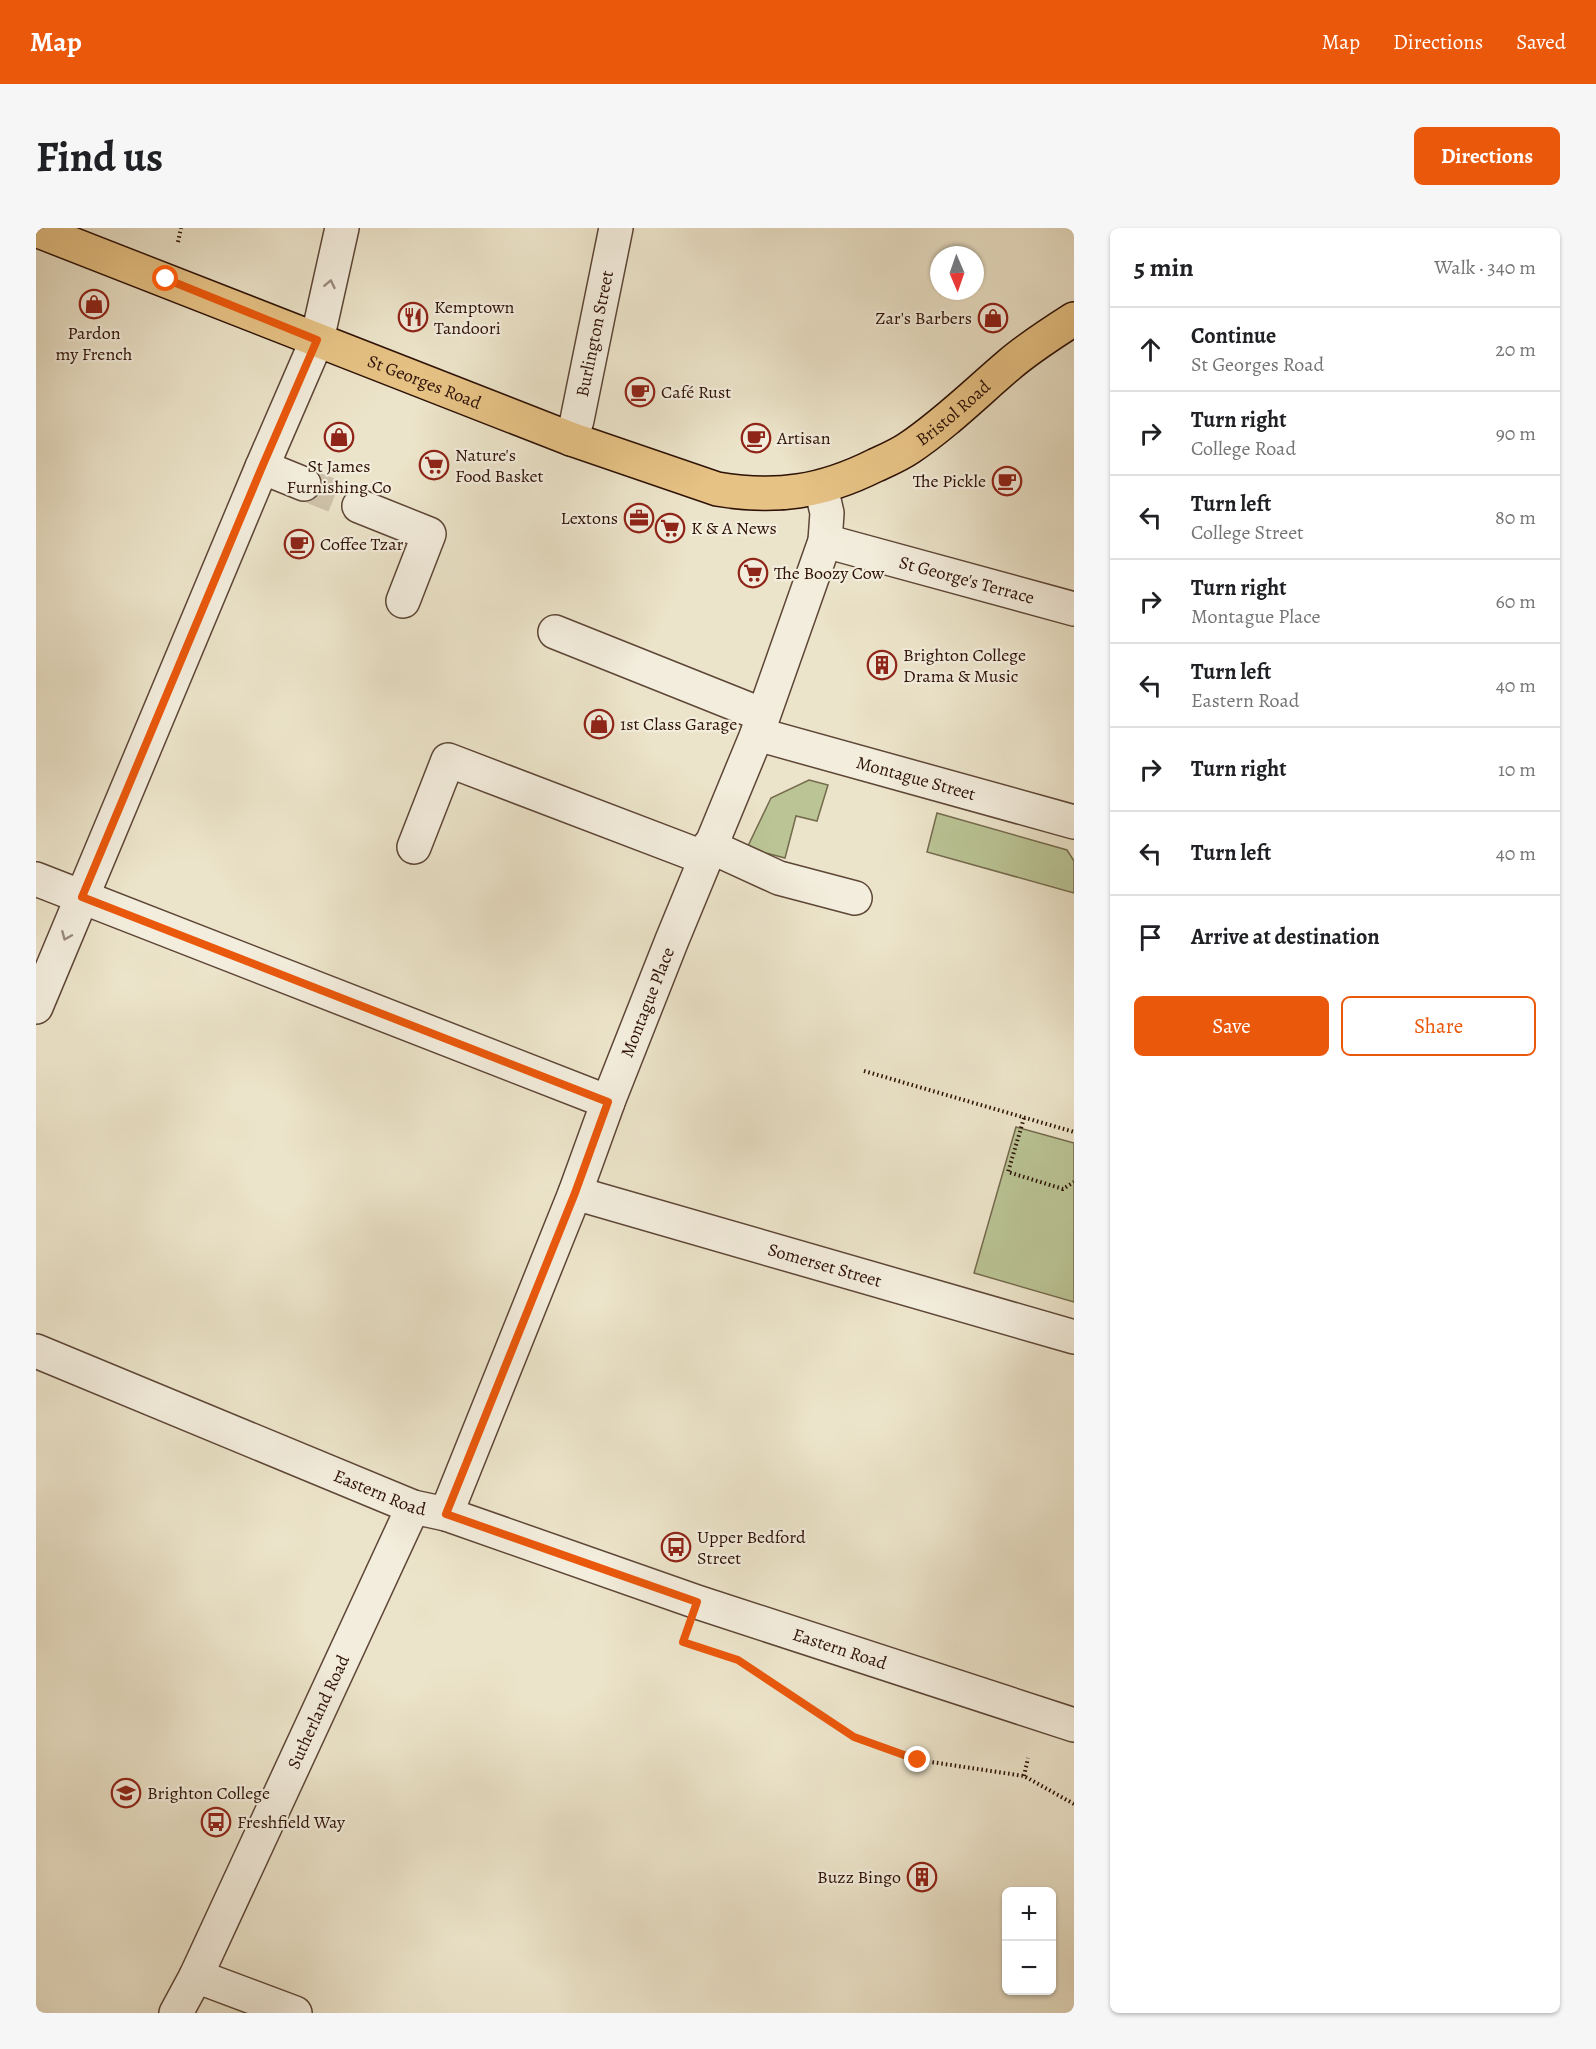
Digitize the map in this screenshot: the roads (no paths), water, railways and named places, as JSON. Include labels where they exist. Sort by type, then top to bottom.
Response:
[{"type":"main road","name":"St Georges Road","points":[[36,230],[571,439],[717,489],[767,494],[790,493],[821,487]]},
{"type":"main road","name":"Bristol Road","points":[[821,487],[853,476],[908,449],[1012,362],[1074,319]]},
{"type":"street","points":[[36,1007],[317,340],[342,228]]},
{"type":"street","name":"Burlington Street","points":[[571,439],[577,420],[616,228]]},
{"type":"street","points":[[262,467],[304,484]]},
{"type":"street","name":"Montague Place","points":[[446,1514],[575,1193],[608,1102],[707,852],[760,725],[825,542],[827,513],[821,487]]},
{"type":"street","points":[[359,506],[429,534],[403,601]]},
{"type":"street","name":"St George's Terrace","points":[[825,542],[1074,609]]},
{"type":"street","name":"Montague Street","points":[[555,632],[760,725],[1074,822]]},
{"type":"street","points":[[414,848],[448,760],[779,878],[855,898]]},
{"type":"street","points":[[36,879],[608,1102]]},
{"type":"street","name":"Somerset Street","points":[[575,1193],[1074,1337]]},
{"type":"street","name":"Eastern Road","points":[[36,1351],[413,1507],[446,1514],[708,1606],[1074,1725]]},
{"type":"street","name":"Sutherland Road","points":[[176,2013],[196,1976],[413,1507]]},
{"type":"street","points":[[196,1976],[295,2013]]},
{"type":"tunnel","points":[[304,484],[359,506]]},
{"type":"place","name":"Pardon my French","points":[[94,304]]},
{"type":"place","name":"Kemptown Tandoori","points":[[413,317]]},
{"type":"place","name":"Zar's Barbers","points":[[993,318]]},
{"type":"place","name":"Café Rust","points":[[640,392]]},
{"type":"place","name":"St James Furnishing Co","points":[[339,437]]},
{"type":"place","name":"Artisan","points":[[756,438]]},
{"type":"place","name":"Nature's Food Basket","points":[[434,465]]},
{"type":"place","name":"The Pickle","points":[[1007,481]]},
{"type":"place","name":"Lextons","points":[[639,518]]},
{"type":"place","name":"K & A News","points":[[670,528]]},
{"type":"place","name":"Coffee Tzar","points":[[299,544]]},
{"type":"place","name":"The Boozy Cow","points":[[753,573]]},
{"type":"place","name":"Brighton College Drama & Music","points":[[882,665]]},
{"type":"place","name":"1st Class Garage","points":[[599,724]]},
{"type":"place","name":"Upper Bedford Street","points":[[676,1547]]},
{"type":"place","name":"Brighton College","points":[[126,1793]]},
{"type":"place","name":"Freshfield Way","points":[[216,1822]]},
{"type":"place","name":"Buzz Bingo","points":[[922,1877]]}]
